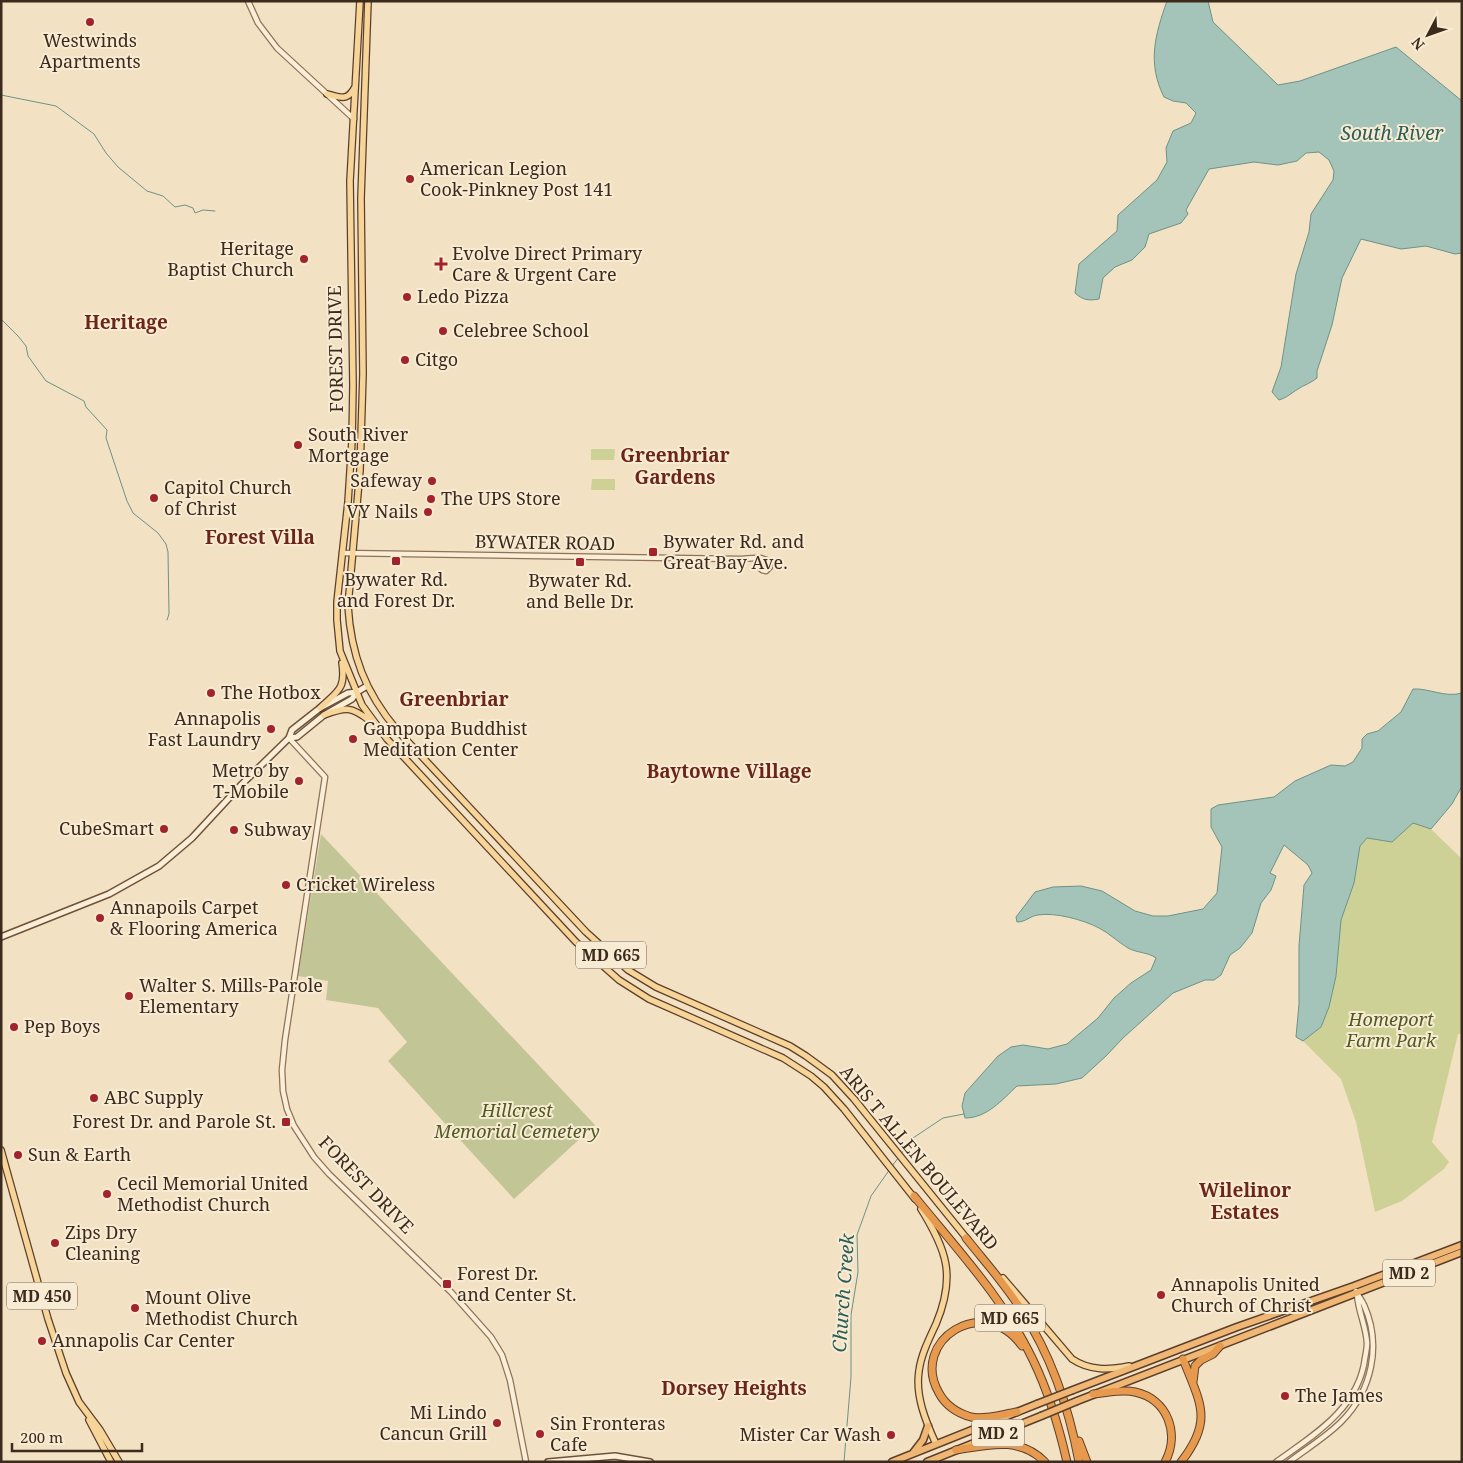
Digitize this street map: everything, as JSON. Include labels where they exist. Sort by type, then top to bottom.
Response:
[{"type":"highway","name":"ARIS T ALLEN BOULEVARD","points":[[912,1195],[999,1302],[1022,1338],[1040,1375],[1056,1417],[1067,1462]]},
{"type":"highway","name":"ARIS T ALLEN BOULEVARD","points":[[966,1238],[1011,1295],[1034,1331],[1060,1387],[1068,1412],[1079,1462]]},
{"type":"highway","name":"MD 2","points":[[892,1462],[1245,1324],[1354,1286],[1462,1245]]},
{"type":"highway","name":"MD 2","points":[[927,1462],[1093,1394],[1462,1252]]},
{"type":"highway","points":[[1017,1412],[981,1418],[955,1411],[948,1405],[937,1391],[932,1371],[936,1353],[941,1343],[953,1331],[962,1326],[972,1323],[993,1324],[1001,1327],[1016,1338],[1040,1375]]},
{"type":"highway","points":[[1193,1382],[1195,1366],[1201,1360],[1213,1354],[1220,1346]]},
{"type":"highway","points":[[1179,1350],[1193,1382],[1200,1403],[1202,1417],[1196,1440],[1181,1462]]},
{"type":"highway","points":[[1093,1394],[1130,1391],[1144,1394],[1157,1402],[1168,1416],[1172,1432],[1170,1451],[1165,1462]]},
{"type":"highway","points":[[1068,1412],[1087,1462]]},
{"type":"highway","points":[[912,1454],[921,1444],[928,1426]]},
{"type":"highway","points":[[956,1450],[1006,1443],[1026,1448],[1045,1462]]},
{"type":"highway","points":[[936,1444],[940,1457]]},
{"type":"main road","name":"FOREST DRIVE","points":[[356,692],[340,651],[337,611],[352,441],[350,181],[360,1]]},
{"type":"main road","name":"FOREST DRIVE","points":[[367,686],[354,651],[348,606],[360,470],[363,392],[360,222],[368,1]]},
{"type":"main road","points":[[327,94],[346,97],[350,95],[356,85]]},
{"type":"main road","points":[[354,119],[363,128]]},
{"type":"main road","points":[[346,514],[356,516]]},
{"type":"main road","points":[[1,937],[109,894],[159,866],[192,838],[242,784],[289,738],[292,730],[320,708],[342,685],[344,675],[340,651]]},
{"type":"main road","points":[[320,708],[348,693],[356,692],[367,686]]},
{"type":"main road","name":"ARIS T ALLEN BOULEVARD","points":[[367,686],[379,707],[397,730],[568,913],[616,960],[628,970],[656,987],[790,1046],[827,1071],[843,1086],[966,1238]]},
{"type":"main road","points":[[289,738],[297,737],[324,714],[352,699],[356,692]]},
{"type":"main road","name":"ARIS T ALLEN BOULEVARD","points":[[356,692],[376,726],[552,916],[607,970],[627,986],[649,999],[783,1058],[799,1068],[834,1097],[912,1195]]},
{"type":"main road","points":[[324,714],[348,708],[357,711],[376,726]]},
{"type":"main road","name":"MD 450","points":[[1,1150],[61,1360],[70,1383],[110,1462]]},
{"type":"main road","points":[[912,1195],[941,1246],[947,1277],[944,1302],[918,1372],[918,1393],[928,1426],[936,1444]]},
{"type":"main road","points":[[966,1238],[1072,1359],[1085,1366],[1104,1369],[1116,1369],[1143,1364]]},
{"type":"main road","name":"MD 450","points":[[85,1411],[100,1430],[119,1462]]},
{"type":"main road","points":[[548,1462],[615,1456],[650,1462]]},
{"type":"street","points":[[248,1],[258,23],[277,48],[354,119]]},
{"type":"street","name":"BYWATER ROAD","points":[[342,553],[747,559],[756,557],[761,561]]},
{"type":"street","name":"FOREST DRIVE","points":[[289,738],[325,777],[285,1040],[282,1070],[283,1091],[287,1109],[294,1126],[314,1157],[451,1292],[491,1337],[502,1355],[510,1380],[526,1462]]},
{"type":"street","points":[[1289,1462],[1341,1422],[1356,1405],[1366,1386],[1373,1358],[1373,1340],[1364,1305],[1354,1286]]},
{"type":"street","points":[[1276,1462],[1334,1418],[1353,1396],[1365,1364],[1367,1345],[1357,1293]]},
{"type":"green space","points":[[591,449],[615,449],[614,460],[591,460]]},
{"type":"green space","points":[[592,479],[615,479],[615,490],[591,490]]},
{"type":"green space","name":"Homeport Farm Park","points":[[1413,823],[1431,829],[1462,859],[1462,1034],[1458,1034],[1432,1142],[1449,1162],[1444,1169],[1402,1201],[1375,1212],[1356,1122],[1341,1079],[1303,1041],[1321,1027],[1336,976],[1341,920],[1354,883],[1360,846],[1367,838],[1392,842]]},
{"type":"green space","name":"Hillcrest Memorial Cemetery","points":[[321,834],[595,1125],[514,1199],[388,1061],[407,1042],[378,1008],[326,1000],[328,981],[298,976]]},
{"type":"water","name":"South River","points":[[1167,1],[1208,1],[1213,22],[1278,85],[1300,81],[1396,47],[1462,101],[1462,253],[1455,254],[1426,246],[1401,249],[1361,239],[1342,278],[1332,325],[1317,371],[1317,378],[1279,400],[1272,392],[1281,367],[1296,274],[1309,232],[1311,214],[1333,180],[1334,171],[1329,160],[1319,152],[1306,153],[1297,161],[1278,165],[1254,162],[1209,169],[1186,210],[1188,214],[1181,223],[1149,234],[1145,247],[1132,260],[1115,267],[1103,278],[1099,299],[1086,299],[1075,293],[1079,264],[1117,231],[1118,215],[1157,180],[1167,162],[1166,148],[1173,131],[1191,123],[1196,113],[1186,103],[1164,97],[1159,85],[1154,61],[1156,37]]},
{"type":"water","points":[[1413,689],[1443,694],[1462,693],[1462,786],[1452,804],[1431,829],[1413,823],[1392,842],[1367,838],[1360,846],[1354,883],[1341,920],[1336,976],[1329,1007],[1321,1027],[1303,1041],[1296,1037],[1299,1004],[1299,946],[1304,885],[1312,873],[1308,865],[1284,845],[1270,873],[1276,876],[1271,890],[1261,903],[1252,933],[1240,948],[1230,955],[1221,975],[1214,980],[1205,980],[1173,993],[1082,1078],[1056,1084],[1017,1086],[987,1112],[965,1118],[962,1106],[965,1093],[998,1056],[1011,1047],[1023,1045],[1048,1049],[1067,1044],[1098,1018],[1114,998],[1131,983],[1151,970],[1156,958],[1128,948],[1093,925],[1069,917],[1045,914],[1017,922],[1016,917],[1035,892],[1053,887],[1081,886],[1102,891],[1135,911],[1153,916],[1168,916],[1203,909],[1217,893],[1222,847],[1211,827],[1211,809],[1218,805],[1274,797],[1295,781],[1331,765],[1345,766],[1353,762],[1362,748],[1362,739],[1367,734],[1378,731],[1401,712]]},
{"type":"waterway","points":[[1,95],[56,106],[94,134],[118,167],[147,191],[163,196],[175,207],[185,205],[193,208],[195,213],[203,210],[215,211]]},
{"type":"waterway","points":[[1,319],[26,346],[28,356],[46,381],[84,401],[86,407],[107,430],[106,438],[127,501],[133,513],[158,533],[166,544],[168,552],[169,614],[167,620]]},
{"type":"waterway","name":"Church Creek","points":[[901,1154],[913,1138],[943,1118],[964,1114]]},
{"type":"waterway","name":"Church Creek","points":[[892,1166],[899,1157]]},
{"type":"waterway","name":"Church Creek","points":[[844,1462],[851,1377],[851,1315],[858,1272],[857,1235],[871,1196],[890,1169]]},
{"type":"place","name":"Westwinds Apartments","points":[[90,22]]},
{"type":"place","name":"American Legion Cook-Pinkney Post 141","points":[[410,179]]},
{"type":"place","name":"Heritage Baptist Church","points":[[304,259]]},
{"type":"place","name":"Evolve Direct Primary Care & Urgent Care","points":[[441,264]]},
{"type":"place","name":"Ledo Pizza","points":[[407,297]]},
{"type":"place","name":"Celebree School","points":[[443,331]]},
{"type":"place","name":"Citgo","points":[[405,360]]},
{"type":"place","name":"South River Mortgage","points":[[298,445]]},
{"type":"place","name":"Safeway","points":[[432,481]]},
{"type":"place","name":"Capitol Church of Christ","points":[[154,498]]},
{"type":"place","name":"The UPS Store","points":[[431,499]]},
{"type":"place","name":"VY Nails","points":[[428,512]]},
{"type":"place","name":"Bywater Rd. and Great Bay Ave.","points":[[653,552]]},
{"type":"place","name":"Bywater Rd. and Forest Dr.","points":[[396,561]]},
{"type":"place","name":"Bywater Rd. and Belle Dr.","points":[[580,562]]},
{"type":"place","name":"The Hotbox","points":[[211,693]]},
{"type":"place","name":"Annapolis Fast Laundry","points":[[271,729]]},
{"type":"place","name":"Gampopa Buddhist Meditation Center","points":[[353,739]]},
{"type":"place","name":"Metro by T-Mobile","points":[[299,781]]},
{"type":"place","name":"CubeSmart","points":[[164,829]]},
{"type":"place","name":"Subway","points":[[234,830]]},
{"type":"place","name":"Cricket Wireless","points":[[286,885]]},
{"type":"place","name":"Annapoils Carpet & Flooring America","points":[[100,918]]},
{"type":"place","name":"Walter S. Mills-Parole Elementary","points":[[129,996]]},
{"type":"place","name":"Pep Boys","points":[[14,1027]]},
{"type":"place","name":"ABC Supply","points":[[94,1098]]},
{"type":"place","name":"Forest Dr. and Parole St.","points":[[286,1122]]},
{"type":"place","name":"Sun & Earth","points":[[18,1155]]},
{"type":"place","name":"Cecil Memorial United Methodist Church","points":[[107,1194]]},
{"type":"place","name":"Zips Dry Cleaning","points":[[55,1243]]},
{"type":"place","name":"Forest Dr. and Center St.","points":[[447,1284]]},
{"type":"place","name":"Annapolis United Church of Christ","points":[[1161,1295]]},
{"type":"place","name":"Mount Olive Methodist Church","points":[[135,1308]]},
{"type":"place","name":"Annapolis Car Center","points":[[42,1341]]},
{"type":"place","name":"The James","points":[[1285,1396]]},
{"type":"place","name":"Mi Lindo Cancun Grill","points":[[497,1423]]},
{"type":"place","name":"Sin Fronteras Cafe","points":[[540,1434]]},
{"type":"place","name":"Mister Car Wash","points":[[891,1435]]},
{"type":"district","name":"Heritage","points":[[126,322]]},
{"type":"district","name":"Greenbriar Gardens","points":[[675,466]]},
{"type":"district","name":"Forest Villa","points":[[260,537]]},
{"type":"district","name":"Greenbriar","points":[[454,699]]},
{"type":"district","name":"Baytowne Village","points":[[729,771]]},
{"type":"district","name":"Wilelinor Estates","points":[[1245,1201]]},
{"type":"district","name":"Dorsey Heights","points":[[734,1388]]}]
